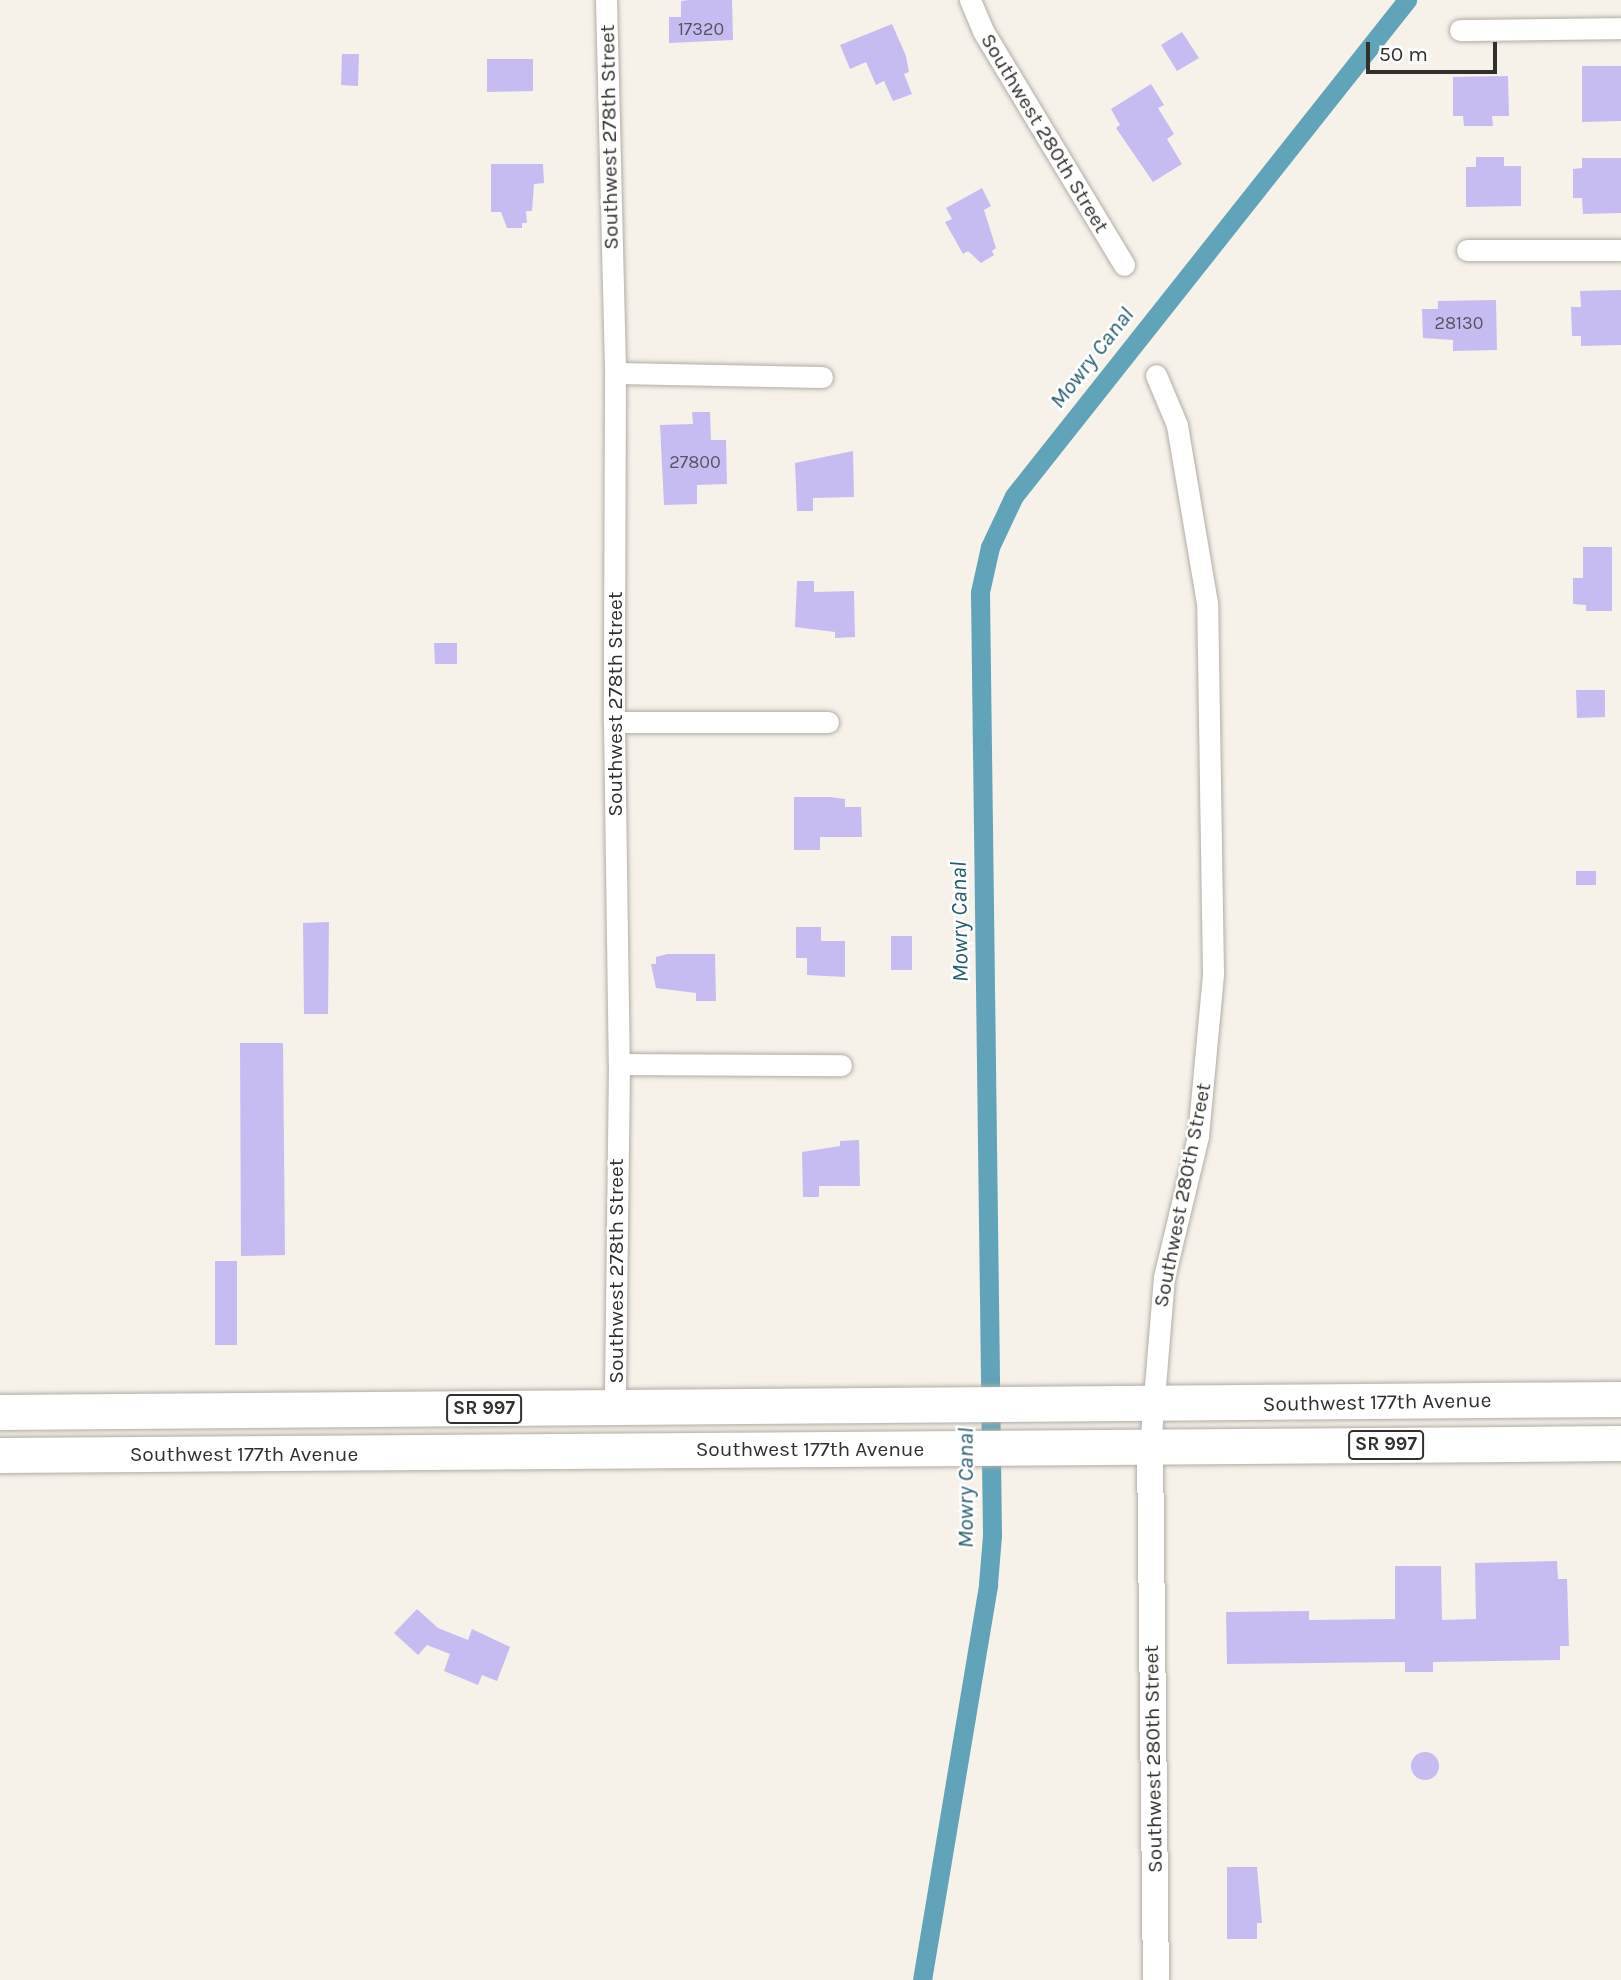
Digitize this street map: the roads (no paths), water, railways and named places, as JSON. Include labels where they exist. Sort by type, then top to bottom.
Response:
[{"type":"highway","name":"Southwest 177th Avenue","points":[[0,1412],[1621,1399]]},
{"type":"highway","points":[[539,1451],[592,1426],[615,1408]]},
{"type":"highway","points":[[112,1455],[175,1438],[190,1425],[196,1410]]},
{"type":"highway","name":"Southwest 177th Avenue","points":[[0,1455],[1621,1443]]},
{"type":"street","name":"Southwest 278th Street","points":[[606,0],[615,373],[614,722],[619,1064],[615,1408]]},
{"type":"street","name":"Southwest 280th Street","points":[[970,0],[983,31],[1124,265]]},
{"type":"street","points":[[1460,30],[1621,28]]},
{"type":"street","points":[[1467,250],[1621,250]]},
{"type":"street","points":[[615,373],[822,377]]},
{"type":"street","name":"Southwest 280th Street","points":[[1156,375],[1177,425],[1207,603],[1213,974],[1198,1136],[1161,1301],[1157,1404],[1150,1447],[1156,1980]]},
{"type":"street","points":[[614,722],[828,722]]},
{"type":"street","points":[[619,1064],[841,1065]]},
{"type":"waterway","name":"Mowry Canal","points":[[922,1980],[988,1584],[992,1535],[980,592],[990,547],[1014,496],[1407,0]]}]
